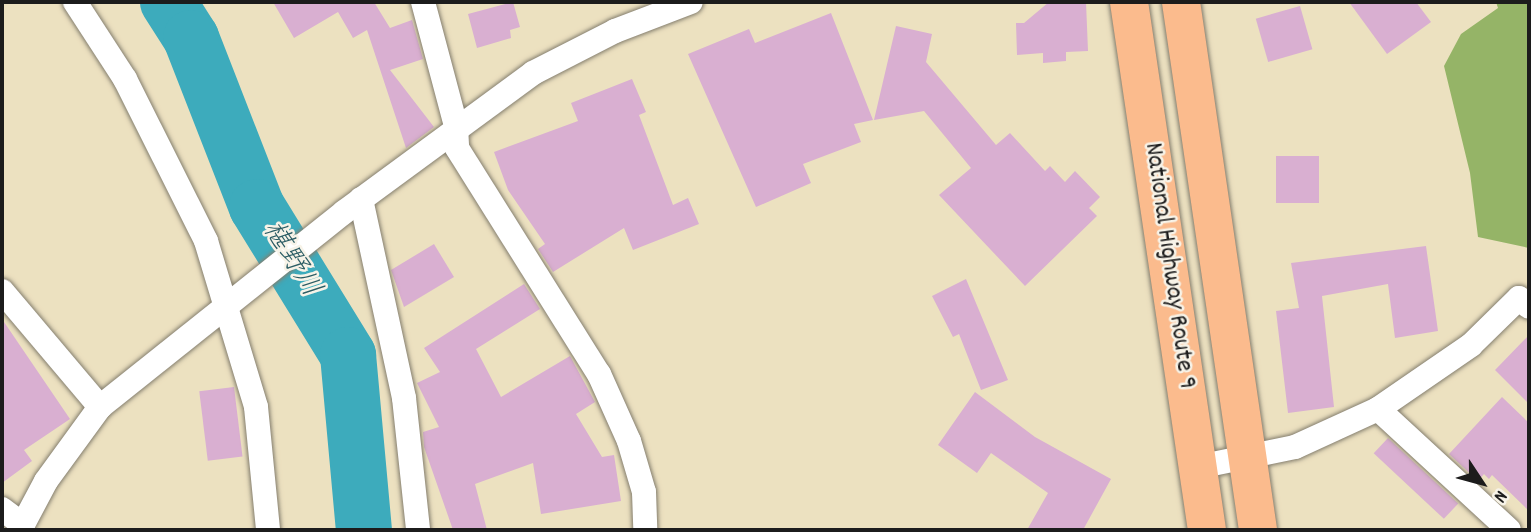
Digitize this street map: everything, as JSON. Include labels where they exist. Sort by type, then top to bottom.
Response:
[{"type":"highway","name":"National Highway Route 9","points":[[1129,2],[1207,530]]},
{"type":"highway","name":"National Highway Route 9","points":[[1181,2],[1258,530]]},
{"type":"street","points":[[75,2],[125,79],[206,241],[230,305],[256,407],[268,530]]},
{"type":"street","points":[[423,2],[456,126],[457,148],[598,374],[640,479],[645,530]]},
{"type":"street","points":[[2,509],[21,528],[46,481],[100,407],[456,126],[533,74],[615,31],[691,2]]},
{"type":"street","points":[[352,206],[404,398],[418,530]]},
{"type":"street","points":[[2,291],[100,407]]},
{"type":"street","points":[[1198,467],[1295,447],[1378,409],[1471,345],[1519,298],[1529,307]]},
{"type":"street","points":[[1378,409],[1509,530]]},
{"type":"green space","points":[[1496,2],[1529,2],[1529,248],[1478,237],[1470,173],[1444,66],[1461,34],[1498,8]]},
{"type":"building","points":[[273,2],[374,2],[390,28],[412,20],[423,59],[390,70],[434,127],[406,148],[367,30],[353,38],[338,12],[294,38]]},
{"type":"building","points":[[513,2],[520,27],[510,30],[511,38],[477,48],[468,14]]},
{"type":"building","points":[[1049,2],[1086,2],[1088,51],[1066,52],[1066,61],[1043,63],[1043,53],[1017,55],[1016,23],[1024,23]]},
{"type":"building","points":[[1349,2],[1416,2],[1431,22],[1387,54]]},
{"type":"building","points":[[1300,6],[1312,49],[1268,62],[1256,19]]},
{"type":"building","points":[[831,13],[873,120],[854,124],[861,142],[803,164],[811,183],[756,207],[688,54],[749,29],[755,43]]},
{"type":"building","points":[[896,26],[932,34],[926,62],[996,145],[1010,133],[1045,171],[1050,166],[1065,182],[1075,171],[1100,197],[1089,208],[1097,216],[1025,286],[939,195],[971,168],[924,111],[874,120]]},
{"type":"building","points":[[632,79],[646,112],[639,115],[673,205],[688,198],[699,224],[633,250],[624,228],[553,272],[538,249],[545,244],[508,190],[494,152],[578,121],[571,103]]},
{"type":"building","points":[[1276,156],[1319,156],[1319,203],[1276,203]]},
{"type":"building","points":[[434,244],[454,277],[404,307],[391,270]]},
{"type":"building","points":[[1426,246],[1438,331],[1395,338],[1388,284],[1322,296],[1334,407],[1288,413],[1276,311],[1299,308],[1291,263]]},
{"type":"building","points":[[966,279],[1008,380],[981,390],[959,334],[953,337],[932,296]]},
{"type":"building","points":[[524,284],[540,309],[476,349],[501,397],[570,356],[595,402],[576,414],[602,457],[614,455],[621,501],[541,514],[533,463],[475,484],[487,530],[453,530],[424,447],[423,432],[439,427],[417,383],[440,372],[424,348]]},
{"type":"building","points":[[2,319],[70,419],[24,450],[32,461],[2,483]]},
{"type":"building","points":[[1529,335],[1529,404],[1495,370]]},
{"type":"building","points":[[234,387],[243,456],[208,461],[199,391]]},
{"type":"building","points":[[975,392],[1035,437],[1111,479],[1083,530],[1027,530],[1048,493],[991,453],[977,473],[938,445]]},
{"type":"building","points":[[1502,397],[1529,423],[1529,511],[1492,475],[1489,479],[1484,474],[1478,481],[1449,454]]},
{"type":"building","points":[[1388,438],[1458,503],[1444,519],[1374,453]]},
{"type":"waterway","name":"椹野川","points":[[168,2],[191,38],[257,207],[348,355],[364,530]]}]
